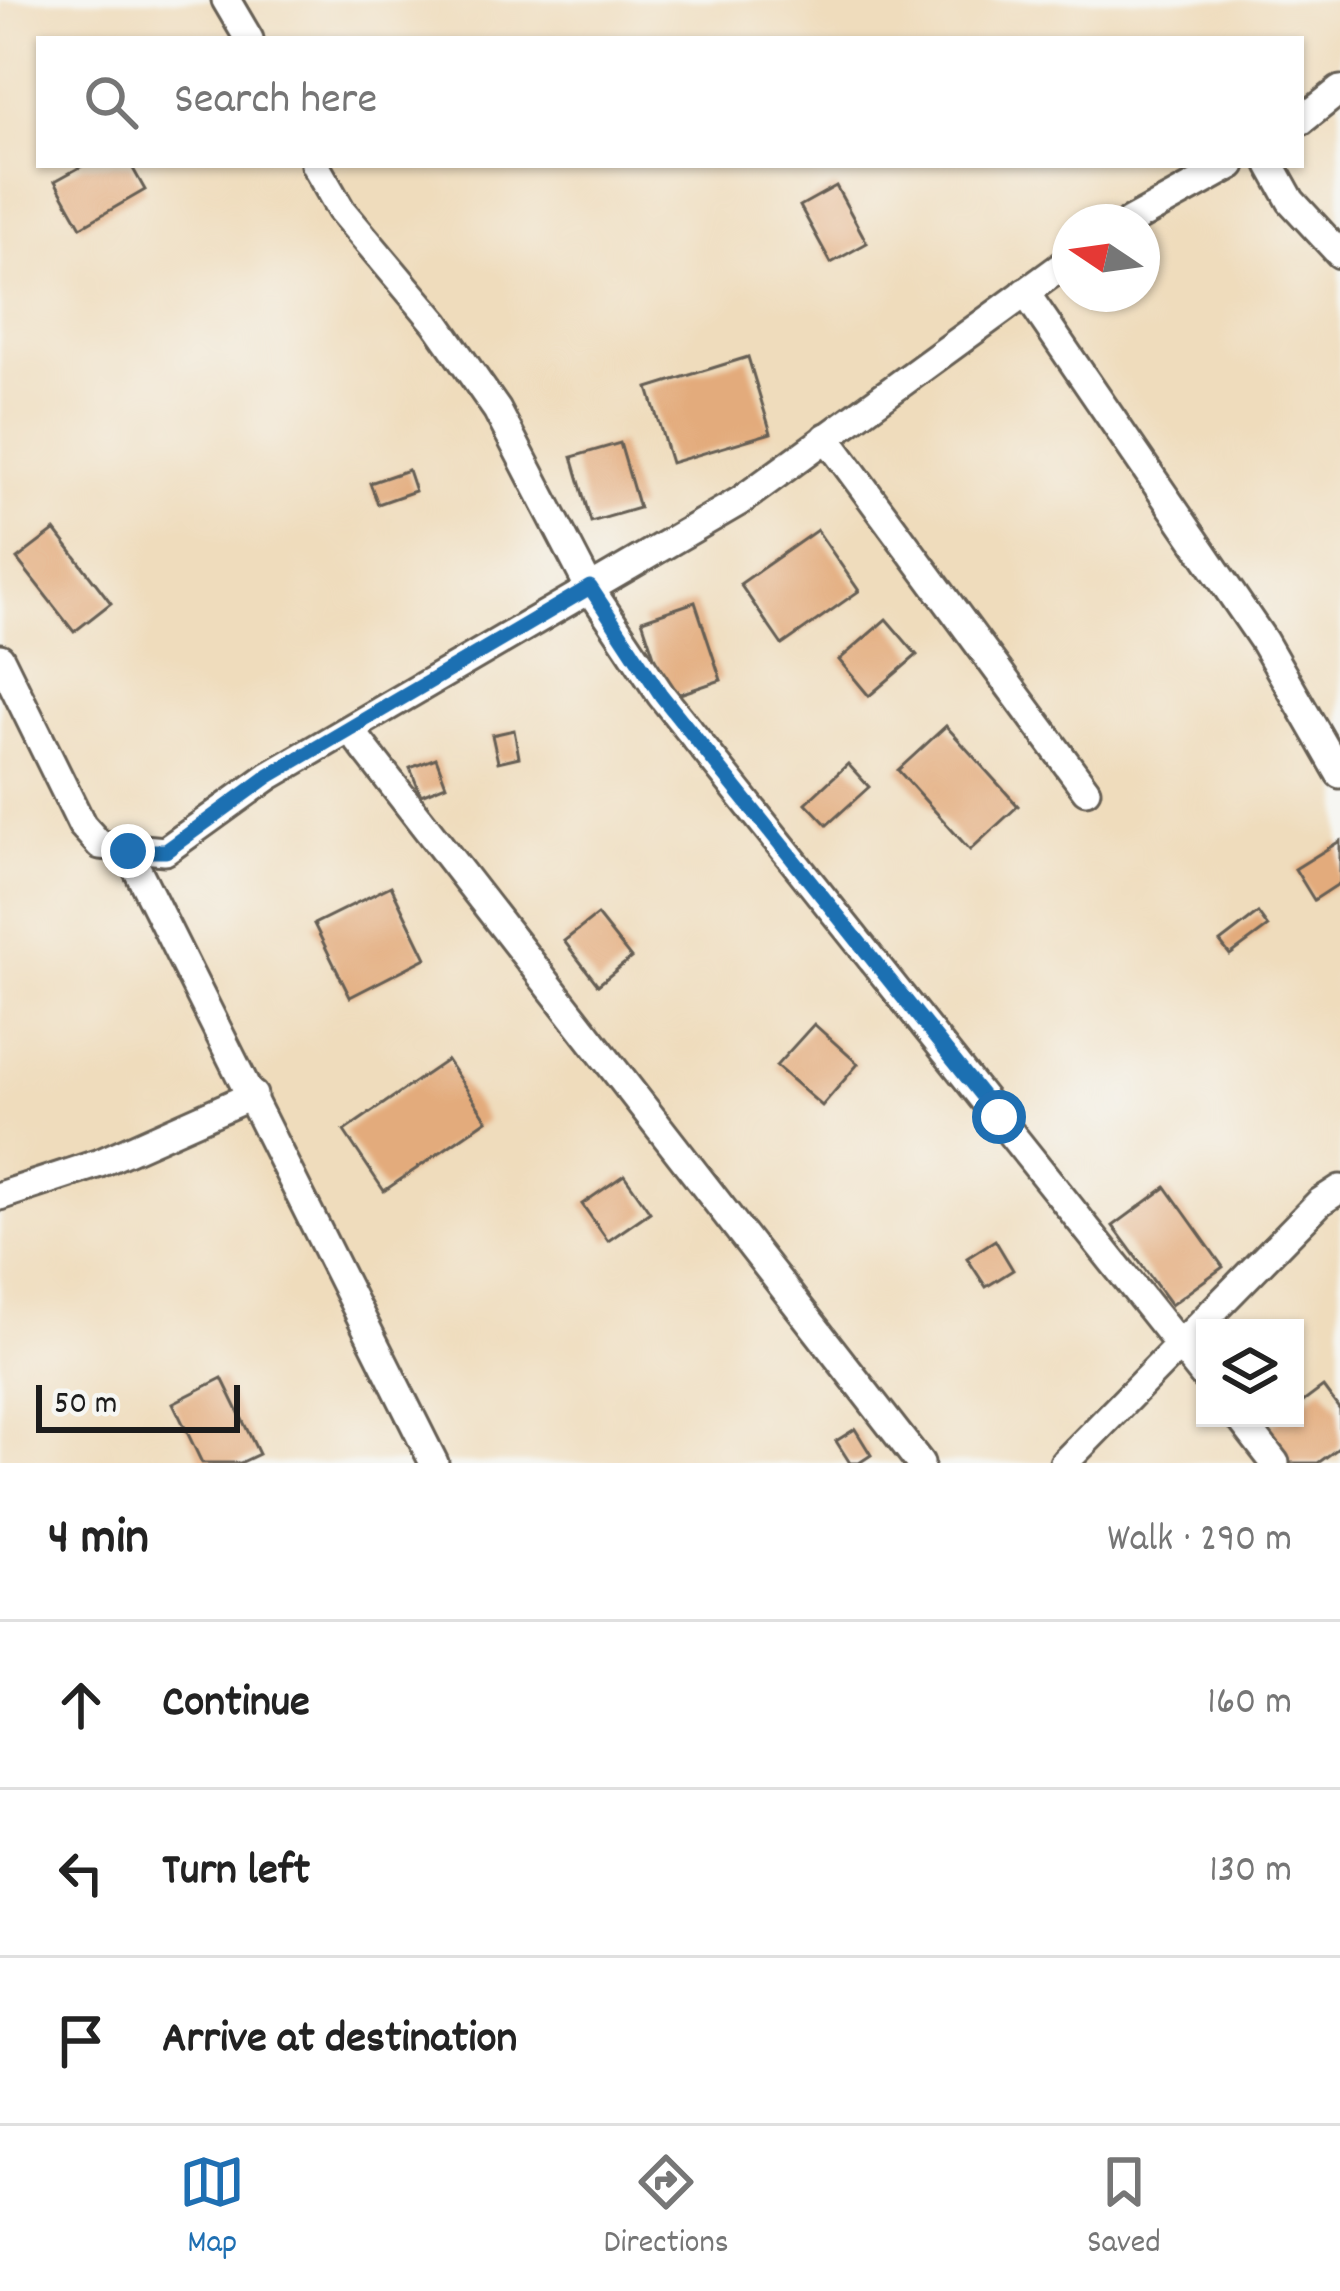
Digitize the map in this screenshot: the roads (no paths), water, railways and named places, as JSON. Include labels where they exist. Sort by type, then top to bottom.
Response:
[{"type":"street","points":[[226,0],[247,36]]},
{"type":"street","points":[[1304,119],[1340,90]]},
{"type":"street","points":[[317,168],[341,210],[436,323],[497,410],[590,587],[661,695],[1196,1366]]},
{"type":"street","points":[[1160,205],[1227,168]]},
{"type":"street","points":[[1273,168],[1291,201],[1340,254]]},
{"type":"street","points":[[0,658],[82,825],[100,845],[166,851],[269,776],[740,500],[1052,273]]},
{"type":"street","points":[[1025,292],[1263,640],[1340,774]]},
{"type":"street","points":[[826,437],[1086,790]]},
{"type":"street","points":[[351,731],[920,1463]]},
{"type":"street","points":[[128,851],[434,1463]]},
{"type":"street","points":[[0,1196],[100,1163],[253,1095]]},
{"type":"street","points":[[1064,1463],[1320,1202],[1340,1189]]},
{"type":"street","points":[[1247,1427],[1275,1463]]}]
